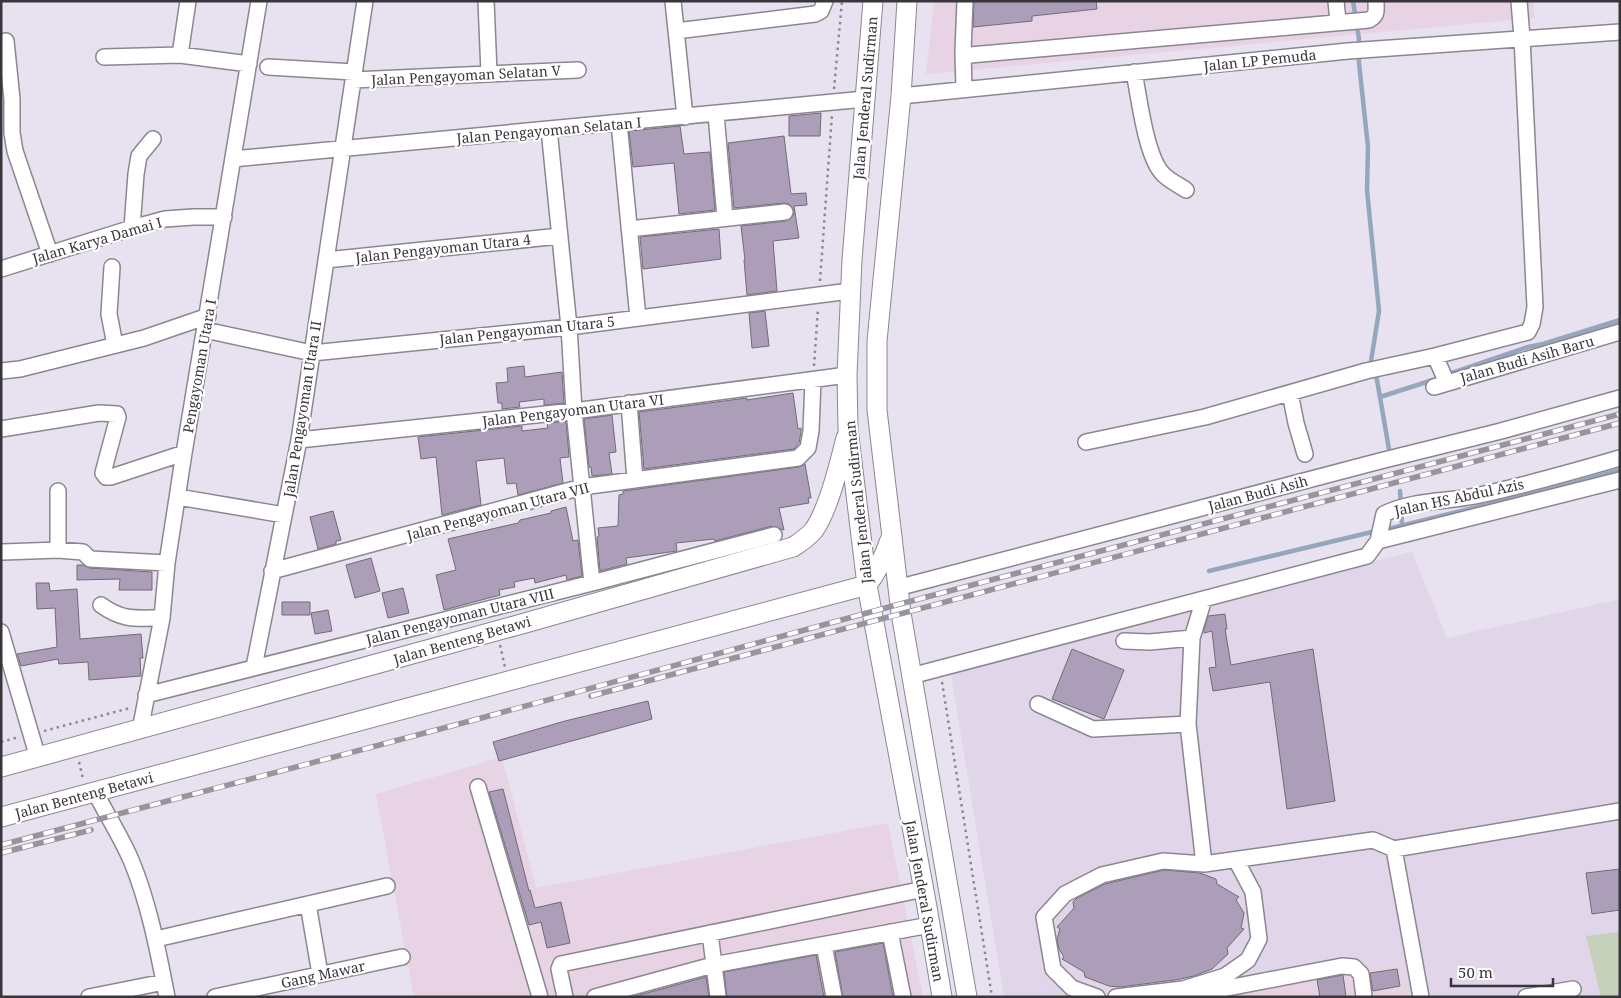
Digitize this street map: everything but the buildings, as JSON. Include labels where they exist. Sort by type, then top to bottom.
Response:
[{"type":"main road","name":"Jalan Jenderal Sudirman","points":[[873,1],[850,291],[847,374],[848,429],[867,585],[924,889],[942,997]]},
{"type":"main road","name":"Jalan Jenderal Sudirman","points":[[907,1],[901,96],[877,341],[877,410],[897,588],[967,997]]},
{"type":"main road","name":"Jalan Benteng Betawi","points":[[1,767],[140,730],[793,547],[813,531],[821,518],[848,429]]},
{"type":"main road","points":[[851,453],[882,450]]},
{"type":"main road","points":[[867,585],[875,576],[891,537]]},
{"type":"main road","name":"Jalan Benteng Betawi","points":[[1,818],[867,585]]},
{"type":"street","points":[[180,55],[188,1]]},
{"type":"street","name":"Pengayoman Utara I","points":[[140,730],[162,618],[167,563],[184,453],[259,1]]},
{"type":"street","name":"Jalan Pengayoman Utara II","points":[[254,668],[299,440],[365,1]]},
{"type":"street","points":[[486,1],[490,73]]},
{"type":"street","points":[[673,1],[685,117]]},
{"type":"street","points":[[676,31],[815,14],[821,11],[825,1]]},
{"type":"street","points":[[964,89],[964,54],[962,52],[965,1]]},
{"type":"street","points":[[1336,1],[1340,22]]},
{"type":"street","points":[[964,54],[1369,20],[1377,14],[1376,1]]},
{"type":"street","points":[[1086,442],[1205,417],[1366,372],[1528,332],[1532,324],[1535,307],[1519,1]]},
{"type":"street","name":"Jalan LP Pemuda","points":[[901,96],[1348,51],[1620,32]]},
{"type":"street","points":[[6,41],[12,100],[12,133],[15,151],[50,254]]},
{"type":"street","points":[[104,57],[180,55],[249,64]]},
{"type":"street","name":"Jalan Pengayoman Selatan V","points":[[268,67],[354,76],[578,70]]},
{"type":"street","points":[[1134,72],[1154,162],[1163,175],[1186,190]]},
{"type":"street","name":"Jalan Pengayoman Selatan I","points":[[233,159],[865,99]]},
{"type":"street","points":[[716,114],[725,218]]},
{"type":"street","points":[[619,123],[638,318]]},
{"type":"street","points":[[549,129],[560,236],[574,411],[592,583]]},
{"type":"street","points":[[132,228],[139,156],[153,139]]},
{"type":"street","points":[[629,229],[785,212]]},
{"type":"street","name":"Jalan Karya Damai I","points":[[1,269],[132,228],[165,220],[194,217],[224,217]]},
{"type":"street","name":"Jalan Pengayoman Utara 4","points":[[326,260],[560,236]]},
{"type":"street","points":[[112,267],[108,314],[116,345]]},
{"type":"street","name":"Jalan Pengayoman Utara 5","points":[[206,323],[312,353],[568,327],[850,291]]},
{"type":"street","points":[[1,371],[20,369],[206,323]]},
{"type":"street","points":[[1528,332],[1538,356]]},
{"type":"street","name":"Jalan Budi Asih Baru","points":[[1435,356],[1440,385],[1620,332]]},
{"type":"street","name":"Jalan Pengayoman Utara VI","points":[[299,440],[574,411],[847,374]]},
{"type":"street","name":"Jalan Pengayoman Utara VII","points":[[272,570],[582,487],[798,458],[808,448],[811,431],[813,380]]},
{"type":"street","points":[[1290,393],[1305,454]]},
{"type":"street","name":"Jalan Budi Asih","points":[[897,588],[1501,431],[1620,398]]},
{"type":"street","points":[[629,403],[635,480]]},
{"type":"street","points":[[1,429],[99,412],[117,414],[118,417],[104,473],[106,477],[112,477],[184,453]]},
{"type":"street","name":"Jalan HS Abdul Azis","points":[[1379,536],[1384,514],[1418,504],[1443,502],[1479,506],[1566,474],[1620,458]]},
{"type":"street","points":[[1589,468],[1592,486]]},
{"type":"street","points":[[1566,474],[1570,492]]},
{"type":"street","points":[[911,676],[1368,556],[1379,536],[1446,523],[1479,506],[1570,492],[1620,480]]},
{"type":"street","points":[[58,491],[58,550]]},
{"type":"street","points":[[178,497],[284,514]]},
{"type":"street","points":[[1443,502],[1446,523]]},
{"type":"street","name":"Jalan Pengayoman Utara VIII","points":[[145,700],[254,668],[774,535]]},
{"type":"street","points":[[3,552],[58,550],[83,552],[90,559],[167,563]]},
{"type":"street","points":[[1204,599],[1192,638],[1188,724],[1204,864]]},
{"type":"street","points":[[101,604],[124,618],[162,618]]},
{"type":"street","points":[[1,632],[5,663],[38,758]]},
{"type":"street","points":[[1124,641],[1150,642],[1192,638]]},
{"type":"street","points":[[1038,704],[1093,729],[1188,724]]},
{"type":"street","points":[[478,787],[540,997]]},
{"type":"street","points":[[89,997],[166,989],[156,939],[131,860],[91,793]]},
{"type":"street","points":[[1097,997],[1072,988],[1052,968],[1044,917],[1065,894],[1102,875],[1163,861],[1204,864],[1373,840],[1394,849],[1620,811]]},
{"type":"street","points":[[1394,849],[1421,997]]},
{"type":"street","points":[[1116,997],[1183,989],[1225,976],[1248,960],[1259,939],[1253,892],[1236,860]]},
{"type":"street","points":[[156,939],[387,886]]},
{"type":"street","points":[[565,997],[559,969],[561,964],[924,889]]},
{"type":"street","points":[[308,904],[320,974]]},
{"type":"street","points":[[595,997],[713,966],[930,925]]},
{"type":"street","points":[[890,932],[903,997]]},
{"type":"street","points":[[710,933],[718,997]]},
{"type":"street","points":[[824,945],[834,997]]},
{"type":"street","name":"Gang Mawar","points":[[215,997],[402,957]]},
{"type":"street","points":[[1179,997],[1342,966],[1354,967],[1361,974],[1364,997]]},
{"type":"street","points":[[1526,997],[1573,989]]},
{"type":"path","points":[[813,380],[842,1]]},
{"type":"path","points":[[499,643],[506,670]]},
{"type":"path","points":[[940,668],[992,997]]},
{"type":"path","points":[[1,742],[145,700]]},
{"type":"path","points":[[75,748],[91,793]]},
{"type":"shaded area","points":[[934,1],[1533,1],[1535,18],[926,74]]},
{"type":"shaded area","points":[[1412,552],[1447,638],[1620,599],[1620,997],[1409,997],[1403,962],[1209,997],[1004,997],[951,674],[1041,644]]},
{"type":"shaded area","points":[[502,757],[536,888],[888,823],[923,997],[414,997],[376,794]]},
{"type":"shaded area","points":[[1403,962],[1409,997],[1209,997]]},
{"type":"green space","points":[[1620,932],[1620,997],[1601,997],[1586,936]]},
{"type":"waterway","points":[[1353,1],[1359,39],[1359,63],[1368,147],[1367,190],[1379,311],[1371,361],[1377,380],[1390,455]]},
{"type":"waterway","points":[[1446,375],[1528,347],[1620,320]]},
{"type":"waterway","points":[[1380,397],[1436,379]]},
{"type":"waterway","points":[[1384,530],[1620,470]]},
{"type":"waterway","points":[[1400,491],[1402,525]]},
{"type":"waterway","points":[[1209,571],[1376,531]]},
{"type":"railway","points":[[1,845],[474,720],[900,604],[1620,414]]},
{"type":"railway","points":[[591,696],[1620,423]]},
{"type":"railway","points":[[1,853],[91,830]]}]
